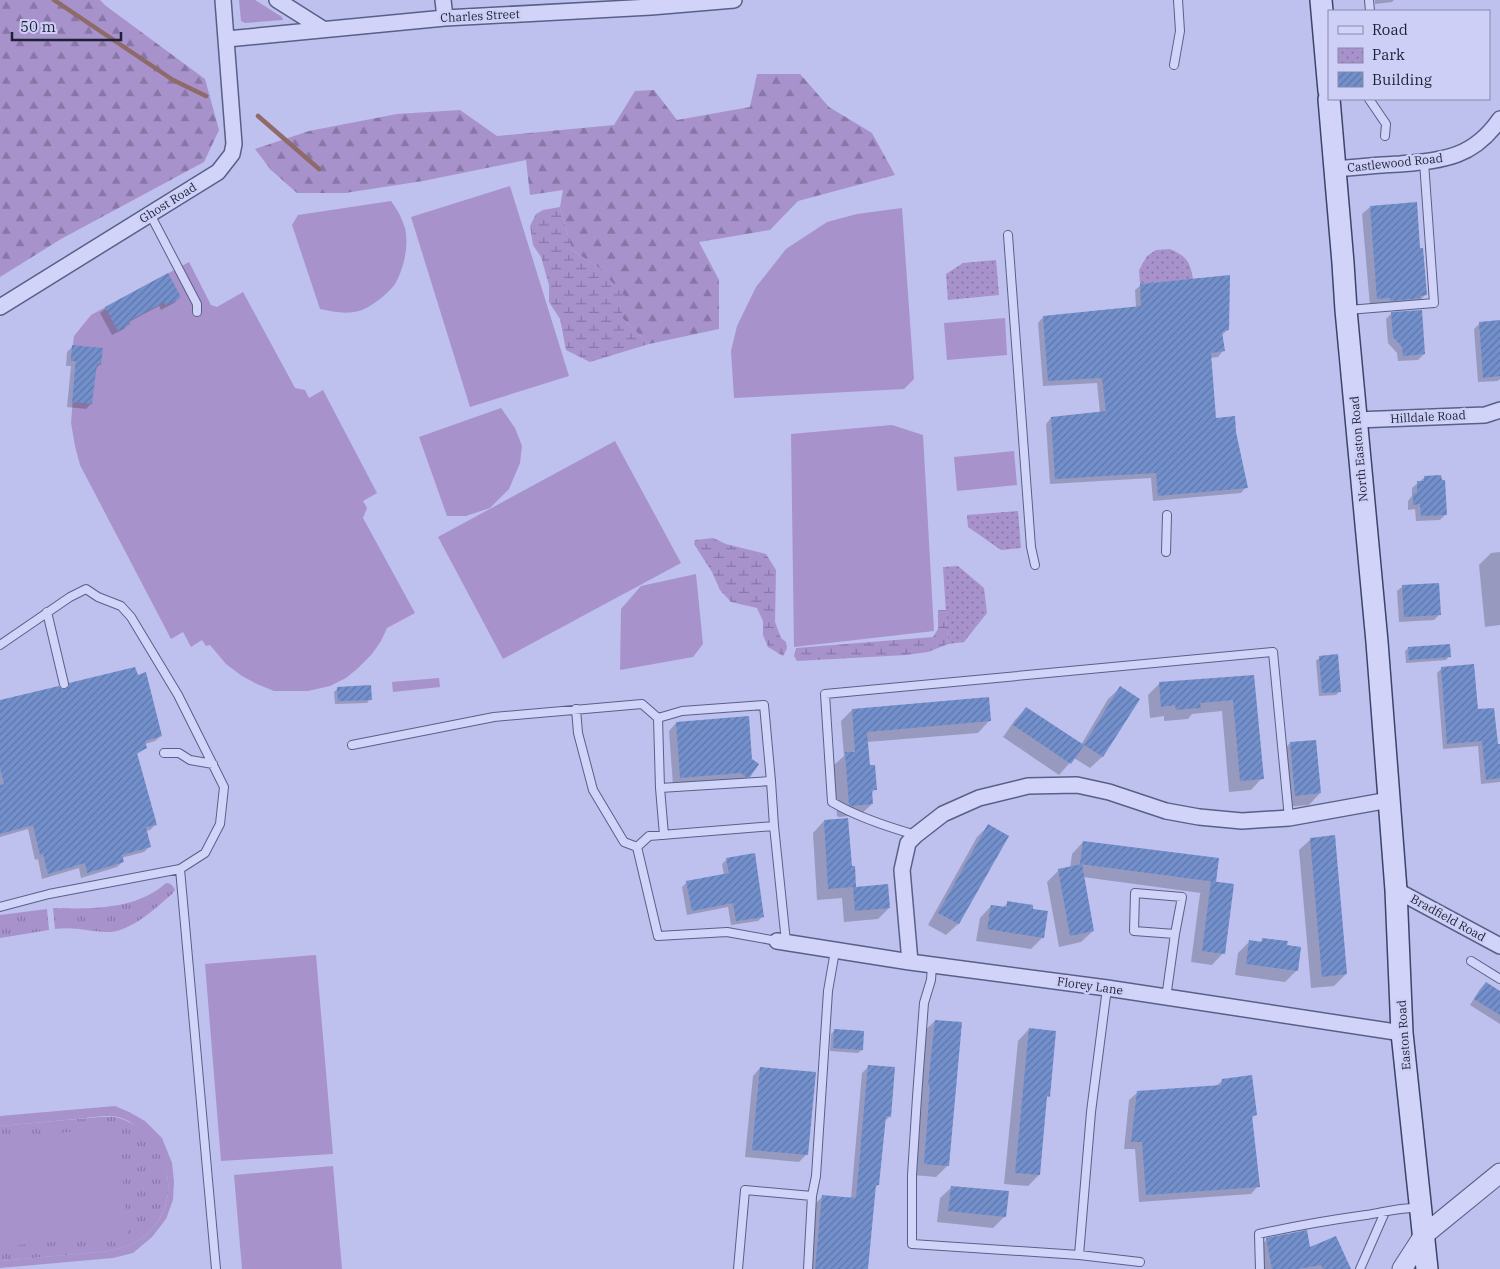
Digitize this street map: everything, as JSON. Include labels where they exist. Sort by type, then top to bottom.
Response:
[{"type":"main road","points":[[1321,0],[1328,71]]},
{"type":"main road","name":"North Easton Road","points":[[1329,100],[1346,310],[1375,616],[1389,800]]},
{"type":"main road","name":"Easton Road","points":[[1389,800],[1396,890],[1402,1033],[1427,1269]]},
{"type":"street","name":"Ghost Road","points":[[0,307],[218,172],[232,154],[234,144],[223,0]]},
{"type":"street","points":[[277,0],[323,30]]},
{"type":"street","points":[[443,0],[445,18]]},
{"type":"street","name":"Charles Street","points":[[227,39],[445,18],[734,0]]},
{"type":"street","name":"Castlewood Road","points":[[1335,169],[1424,162],[1457,155],[1473,147],[1491,132],[1500,119]]},
{"type":"street","name":"Hilldale Road","points":[[1356,420],[1485,414],[1500,410]]},
{"type":"street","points":[[910,962],[902,870],[908,843],[943,814],[979,798],[1028,786],[1077,785],[1109,792],[1166,810],[1199,817],[1242,821],[1289,818],[1389,800]]},
{"type":"street","name":"Bradfield Road","points":[[1396,890],[1500,946]]},
{"type":"street","name":"Florey Lane","points":[[781,942],[910,962],[1107,988],[1402,1033]]},
{"type":"street","points":[[1402,1269],[1424,1235],[1500,1173]]},
{"type":"lane","points":[[1174,65],[1180,31],[1178,0]]},
{"type":"lane","points":[[1370,100],[1386,124],[1385,136]]},
{"type":"lane","points":[[1346,310],[1434,303],[1424,162]]},
{"type":"lane","points":[[150,214],[197,304],[197,312]]},
{"type":"lane","points":[[1008,235],[1031,547],[1036,565]]},
{"type":"lane","points":[[1166,552],[1167,515]]},
{"type":"lane","points":[[0,645],[70,597],[86,589],[98,597],[121,606],[131,617],[178,695],[224,788],[220,824],[205,853],[180,869],[49,894],[0,907]]},
{"type":"lane","points":[[47,612],[64,684]]},
{"type":"lane","points":[[916,835],[844,809],[832,802],[825,694],[1273,652],[1289,818]]},
{"type":"lane","points":[[352,745],[494,717],[642,704],[658,718],[660,788],[664,835]]},
{"type":"lane","points":[[637,847],[658,936],[727,932],[781,942],[771,781],[764,705],[682,711],[658,718]]},
{"type":"lane","points":[[576,709],[578,733],[593,790],[624,842],[637,847]]},
{"type":"lane","points":[[164,753],[179,753],[190,760],[213,764]]},
{"type":"lane","points":[[660,788],[771,781]]},
{"type":"lane","points":[[637,847],[649,836],[774,826]]},
{"type":"lane","points":[[180,869],[216,1269]]},
{"type":"lane","points":[[1166,998],[1182,898],[1135,893],[1134,930],[1176,934]]},
{"type":"lane","points":[[808,1269],[828,991],[834,951]]},
{"type":"lane","points":[[1471,961],[1500,979]]},
{"type":"lane","points":[[932,965],[931,980],[924,1003],[917,1097],[912,1175],[912,1244],[1079,1255],[1140,1262]]},
{"type":"lane","points":[[1079,1255],[1091,1112],[1107,988]]},
{"type":"lane","points":[[738,1269],[745,1190],[812,1196]]},
{"type":"lane","points":[[1260,1269],[1259,1234],[1306,1224],[1385,1212],[1403,1207],[1422,1208]]},
{"type":"lane","points":[[1360,1269],[1385,1212]]},
{"type":"green space","points":[[0,0],[100,0],[205,79],[219,130],[204,162],[61,239],[0,277]]},
{"type":"green space","points":[[239,0],[255,0],[282,17],[283,20],[245,23],[241,21]]},
{"type":"green space","points":[[757,74],[800,74],[829,107],[872,133],[895,175],[798,201],[770,230],[699,242],[719,280],[719,329],[649,344],[621,317],[599,268],[572,250],[560,207],[563,190],[530,195],[526,160],[423,181],[345,193],[297,193],[271,170],[255,149],[309,131],[397,114],[460,110],[497,136],[614,125],[635,91],[654,90],[677,120],[750,107]]},
{"type":"green space","points":[[510,186],[569,376],[470,407],[411,217]]},
{"type":"green space","points":[[391,201],[401,217],[406,235],[405,257],[395,284],[380,299],[357,312],[346,313],[320,309],[292,225],[298,215]]},
{"type":"green space","points":[[560,207],[572,250],[599,268],[625,296],[621,317],[649,344],[590,362],[566,350],[560,319],[549,302],[549,285],[541,257],[533,245],[530,226],[536,214],[543,210]]},
{"type":"green space","points":[[902,208],[914,379],[904,389],[734,398],[731,351],[737,326],[756,287],[786,249],[827,222],[857,214]]},
{"type":"green space","points":[[1170,249],[1180,254],[1186,260],[1193,279],[1140,284],[1139,270],[1147,256],[1156,250]]},
{"type":"green space","points":[[996,260],[999,295],[948,300],[946,274],[963,263]]},
{"type":"green space","points":[[189,262],[211,305],[217,307],[243,292],[295,388],[305,390],[309,398],[323,390],[377,493],[363,501],[367,508],[363,518],[415,613],[387,628],[372,654],[346,678],[330,686],[308,691],[274,691],[242,676],[226,664],[210,645],[206,646],[202,640],[191,647],[183,632],[171,639],[80,465],[71,423],[76,361],[71,361],[74,336],[91,315]]},
{"type":"green space","points":[[1005,318],[1007,355],[947,360],[944,323]]},
{"type":"green space","points":[[501,408],[515,428],[522,446],[520,463],[509,489],[490,508],[466,516],[447,516],[419,437]]},
{"type":"green space","points":[[892,425],[923,435],[934,631],[794,647],[791,434]]},
{"type":"green space","points":[[615,441],[681,563],[503,659],[438,537]]},
{"type":"green space","points":[[1014,451],[1017,485],[957,491],[954,457]]},
{"type":"green space","points":[[1018,511],[1021,548],[1001,550],[968,527],[967,515]]},
{"type":"green space","points":[[713,538],[726,544],[766,554],[776,570],[775,622],[781,638],[786,642],[787,648],[783,656],[768,647],[763,635],[763,621],[757,608],[731,602],[720,590],[712,572],[694,544],[695,540]]},
{"type":"green space","points":[[958,566],[984,588],[987,613],[964,642],[948,644],[943,567]]},
{"type":"green space","points":[[696,574],[703,644],[693,657],[620,670],[621,609],[641,586]]},
{"type":"green space","points":[[938,610],[946,610],[948,644],[928,652],[797,661],[794,656],[796,648],[933,637],[938,629]]},
{"type":"green space","points":[[439,678],[440,687],[393,692],[392,682]]},
{"type":"green space","points":[[166,883],[171,884],[175,890],[172,894],[143,918],[126,928],[110,932],[69,928],[55,929],[53,908],[98,908],[127,903],[154,892]]},
{"type":"green space","points":[[47,909],[49,930],[0,938],[0,915]]},
{"type":"green space","points":[[316,955],[333,1154],[221,1161],[205,964]]},
{"type":"green space","points":[[115,1106],[145,1121],[162,1138],[172,1163],[174,1181],[173,1200],[166,1219],[152,1237],[133,1253],[113,1258],[0,1268],[0,1261],[110,1251],[140,1240],[157,1223],[167,1200],[167,1175],[164,1163],[159,1152],[148,1137],[132,1123],[118,1117],[97,1116],[0,1126],[0,1116]]},
{"type":"green space","points":[[117,1117],[136,1126],[149,1137],[159,1151],[166,1168],[168,1185],[166,1202],[160,1218],[140,1240],[115,1250],[0,1261],[0,1126]]},
{"type":"green space","points":[[118,1127],[128,1234],[0,1247],[0,1139]]},
{"type":"green space","points":[[333,1166],[342,1269],[242,1269],[234,1175]]},
{"type":"building","points":[[1417,202],[1420,248],[1423,248],[1427,295],[1420,296],[1421,298],[1390,301],[1390,298],[1377,299],[1370,206]]},
{"type":"building","points":[[168,273],[181,297],[166,306],[164,302],[129,321],[131,324],[118,331],[105,307]]},
{"type":"building","points":[[1230,275],[1229,330],[1222,332],[1225,351],[1211,353],[1216,418],[1235,416],[1236,432],[1248,488],[1158,496],[1156,473],[1055,479],[1051,417],[1106,411],[1102,378],[1048,381],[1043,316],[1141,306],[1140,284]]},
{"type":"building","points":[[1422,310],[1425,354],[1403,356],[1402,347],[1393,337],[1391,312]]},
{"type":"building","points":[[1500,320],[1500,376],[1483,378],[1479,322]]},
{"type":"building","points":[[72,345],[103,348],[101,365],[97,364],[92,404],[72,402],[76,361],[71,361]]},
{"type":"building","points":[[1441,475],[1442,480],[1445,480],[1447,515],[1421,516],[1420,504],[1413,505],[1413,494],[1417,493],[1417,481],[1424,481],[1424,476]]},
{"type":"building","points":[[1439,583],[1441,615],[1404,617],[1402,585]]},
{"type":"building","points":[[1450,644],[1451,657],[1409,660],[1408,647]]},
{"type":"building","points":[[1338,654],[1341,692],[1322,693],[1319,656]]},
{"type":"building","points":[[1474,664],[1478,709],[1494,708],[1498,744],[1500,744],[1500,778],[1486,780],[1482,741],[1447,744],[1441,667]]},
{"type":"building","points":[[135,667],[138,675],[146,672],[162,736],[145,741],[147,748],[137,753],[157,825],[146,827],[151,847],[122,855],[124,862],[87,873],[85,863],[48,874],[43,854],[40,855],[33,825],[0,834],[0,785],[4,784],[0,768],[0,700],[59,686],[62,689],[66,689],[69,683]]},
{"type":"building","points":[[1254,675],[1264,779],[1240,781],[1233,700],[1200,703],[1201,708],[1176,710],[1175,705],[1161,707],[1159,682]]},
{"type":"building","points":[[371,685],[372,700],[338,701],[337,687]]},
{"type":"building","points":[[1120,686],[1140,699],[1103,757],[1084,745]]},
{"type":"building","points":[[989,697],[991,721],[867,732],[870,765],[875,765],[877,790],[872,790],[873,804],[849,805],[845,752],[855,752],[852,709]]},
{"type":"building","points":[[1026,707],[1084,745],[1071,764],[1013,725]]},
{"type":"building","points":[[749,716],[752,759],[759,764],[750,777],[746,777],[741,773],[680,778],[676,722]]},
{"type":"building","points":[[1316,740],[1321,793],[1295,796],[1290,742]]},
{"type":"building","points":[[848,818],[852,866],[855,866],[856,887],[888,884],[890,908],[855,911],[853,887],[828,889],[824,820]]},
{"type":"building","points":[[988,824],[1009,836],[959,924],[938,913]]},
{"type":"building","points":[[1335,835],[1347,974],[1322,977],[1310,838]]},
{"type":"building","points":[[1083,841],[1219,858],[1216,882],[1080,864]]},
{"type":"building","points":[[755,853],[764,917],[736,921],[733,903],[692,911],[686,881],[729,873],[726,858]]},
{"type":"building","points":[[1082,864],[1094,931],[1070,936],[1058,869]]},
{"type":"building","points":[[1211,881],[1234,884],[1225,954],[1202,951]]},
{"type":"building","points":[[1007,901],[1033,905],[1033,909],[1048,911],[1044,938],[987,929],[991,905],[1007,907]]},
{"type":"building","points":[[1262,938],[1288,941],[1287,945],[1301,947],[1298,971],[1246,964],[1249,940],[1262,942]]},
{"type":"building","points":[[1486,982],[1500,991],[1500,1015],[1474,999]]},
{"type":"building","points":[[935,1020],[962,1022],[949,1166],[924,1164],[930,1086],[928,1085]]},
{"type":"building","points":[[1029,1028],[1056,1031],[1050,1097],[1047,1096],[1040,1175],[1015,1173]]},
{"type":"building","points":[[834,1029],[864,1031],[863,1050],[833,1048]]},
{"type":"building","points":[[868,1065],[895,1067],[891,1117],[886,1116],[879,1185],[876,1185],[868,1269],[815,1269],[822,1195],[856,1198]]},
{"type":"building","points":[[760,1067],[816,1072],[808,1155],[752,1150]]},
{"type":"building","points":[[1252,1075],[1257,1115],[1252,1116],[1260,1187],[1146,1195],[1142,1142],[1131,1142],[1137,1091],[1221,1085],[1222,1079]]},
{"type":"building","points":[[951,1186],[1009,1191],[1006,1217],[948,1211]]},
{"type":"building","points":[[1307,1230],[1310,1247],[1336,1236],[1351,1269],[1323,1269],[1321,1265],[1298,1269],[1272,1269],[1266,1238]]},
{"type":"waterway","points":[[54,0],[173,80],[206,96]]},
{"type":"waterway","points":[[258,116],[319,169]]}]
